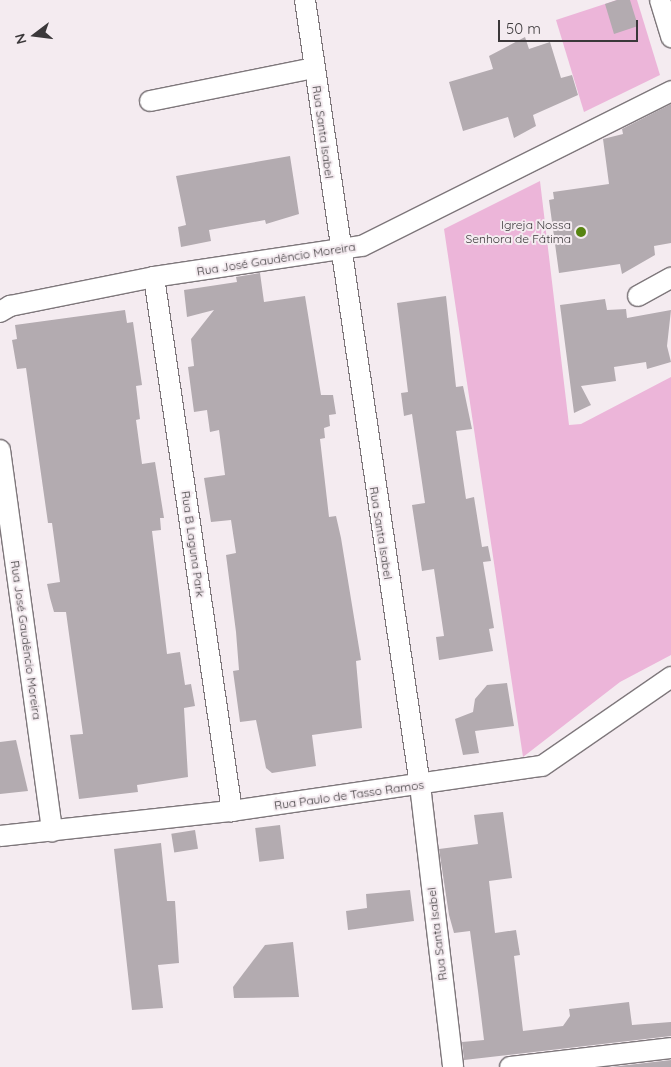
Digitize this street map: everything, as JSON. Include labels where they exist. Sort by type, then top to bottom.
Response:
[{"type":"street","name":"Rua Santa Isabel","points":[[305,0],[339,252],[420,786],[453,1067]]},
{"type":"street","points":[[660,0],[671,37]]},
{"type":"street","points":[[150,101],[314,68]]},
{"type":"street","name":"Rua José Gaudêncio Moreira","points":[[0,312],[10,306],[154,277],[339,252],[385,238],[671,91]]},
{"type":"street","name":"Rua B Laguna Park","points":[[154,277],[232,811]]},
{"type":"street","points":[[638,296],[671,278]]},
{"type":"street","name":"Rua José Gaudêncio Moreira","points":[[0,450],[52,831]]},
{"type":"street","name":"Rua Paulo de Tasso Ramos","points":[[0,836],[232,811],[420,786],[542,766],[671,676]]},
{"type":"street","points":[[510,1067],[671,1048]]},
{"type":"shaded area","points":[[617,0],[637,0],[660,75],[584,112],[556,20]]},
{"type":"shaded area","points":[[540,181],[569,425],[581,424],[671,377],[671,655],[620,682],[523,757],[444,229]]},
{"type":"building","points":[[617,0],[630,0],[638,26],[614,34],[605,4]]},
{"type":"building","points":[[525,37],[529,49],[550,42],[561,78],[572,75],[578,95],[533,115],[536,126],[514,138],[508,117],[463,131],[449,82],[493,69],[489,56]]},
{"type":"building","points":[[671,104],[671,243],[654,246],[655,255],[622,274],[620,264],[559,273],[549,200],[554,199],[553,192],[609,184],[603,139],[623,134],[622,129]]},
{"type":"building","points":[[290,156],[299,214],[266,224],[265,220],[209,230],[211,241],[181,247],[178,227],[186,225],[176,176]]},
{"type":"building","points":[[260,273],[264,302],[305,296],[321,395],[333,395],[336,414],[329,415],[330,426],[324,428],[325,438],[320,439],[329,517],[336,516],[341,538],[361,660],[356,661],[362,728],[312,735],[316,766],[272,773],[266,768],[256,720],[240,722],[233,671],[239,670],[236,632],[226,555],[236,553],[231,520],[211,522],[204,478],[225,475],[219,430],[210,432],[207,410],[194,412],[188,367],[194,366],[191,339],[214,310],[187,317],[184,290],[237,282],[236,277]]},
{"type":"building","points":[[446,296],[456,387],[463,386],[472,429],[456,431],[466,499],[474,497],[482,547],[488,546],[491,561],[483,562],[494,628],[489,629],[493,651],[439,660],[436,637],[444,636],[434,569],[422,571],[412,505],[425,503],[412,414],[404,416],[401,393],[408,392],[397,303]]},
{"type":"building","points":[[605,299],[607,310],[626,309],[627,318],[671,310],[667,346],[671,362],[647,369],[646,362],[614,367],[616,381],[581,386],[591,405],[574,413],[560,305]]},
{"type":"building","points":[[125,310],[127,323],[133,322],[142,385],[136,386],[140,419],[136,420],[142,464],[155,462],[164,518],[160,518],[161,530],[152,531],[167,654],[180,652],[185,685],[191,684],[195,706],[184,708],[188,777],[137,785],[138,792],[79,799],[70,735],[83,734],[66,612],[54,612],[47,584],[60,582],[52,523],[48,523],[26,368],[17,369],[12,340],[17,339],[15,325]]},
{"type":"building","points":[[507,683],[514,726],[475,731],[479,753],[463,755],[455,719],[473,712],[475,699],[487,685]]},
{"type":"building","points":[[16,740],[28,791],[0,794],[0,742]]},
{"type":"building","points":[[503,812],[512,878],[489,881],[495,933],[516,930],[520,955],[514,956],[523,1031],[563,1026],[570,1016],[569,1009],[629,1002],[632,1025],[671,1022],[671,1036],[464,1060],[462,1042],[484,1040],[470,931],[454,933],[449,915],[439,849],[478,844],[474,815]]},
{"type":"building","points":[[280,825],[284,859],[259,862],[255,828]]},
{"type":"building","points":[[195,830],[198,849],[174,853],[171,834]]},
{"type":"building","points":[[161,843],[167,901],[175,901],[179,963],[158,965],[163,1008],[132,1010],[114,849]]},
{"type":"building","points":[[410,890],[414,921],[348,930],[346,911],[367,908],[366,894]]},
{"type":"building","points":[[293,942],[299,997],[234,998],[233,987],[265,945]]},
{"type":"building","points":[[671,1060],[671,1067],[611,1067]]},
{"type":"place","name":"Igreja Nossa Senhora de Fátima","points":[[581,232]]}]
